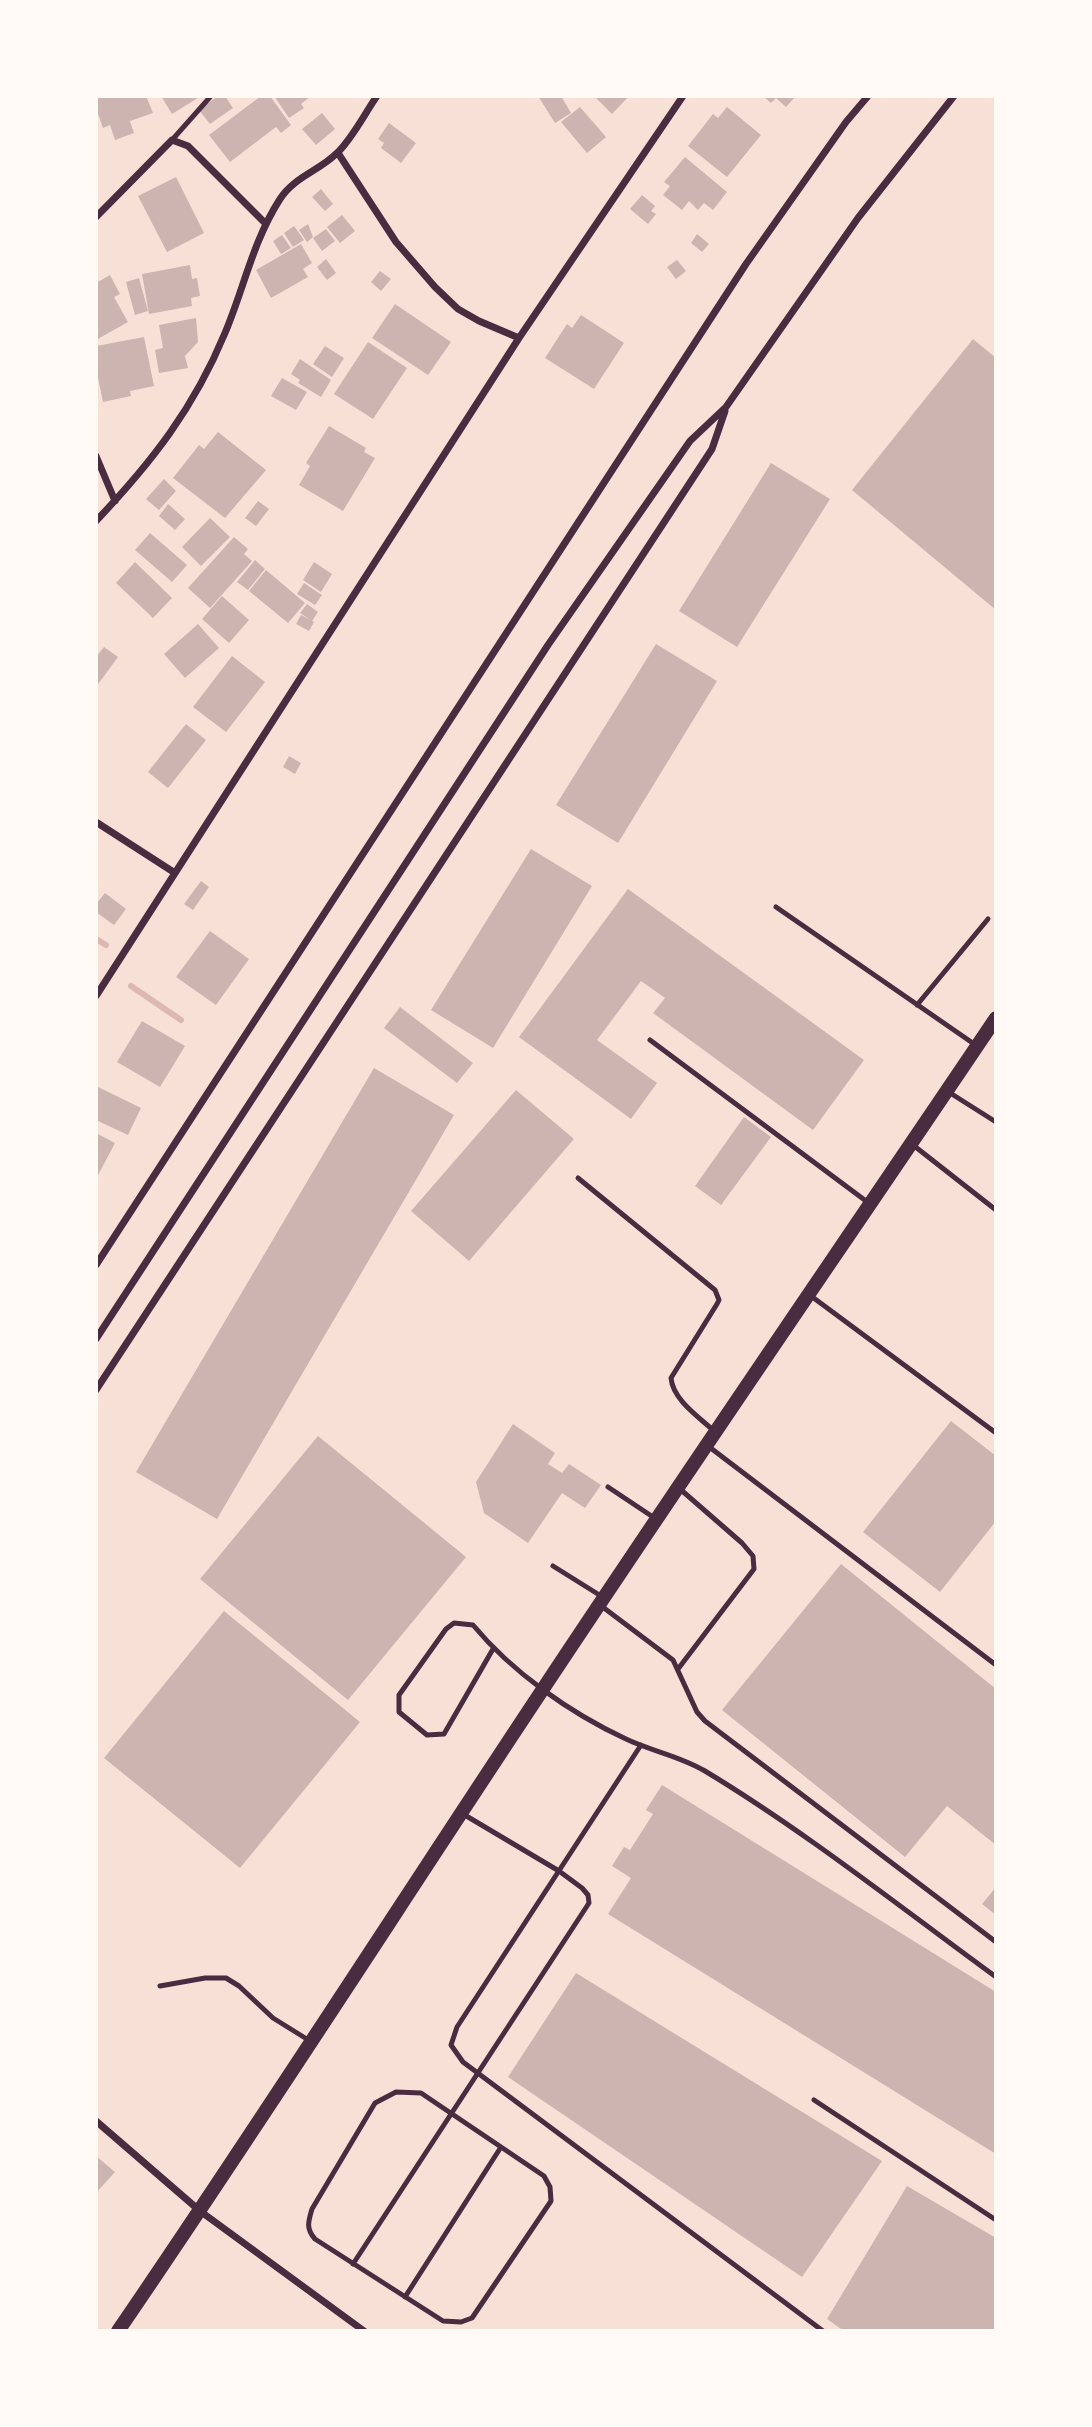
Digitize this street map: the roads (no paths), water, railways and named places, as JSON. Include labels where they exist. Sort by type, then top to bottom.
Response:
[{"type":"main road","points":[[118,2331],[200,2211],[656,1518],[996,1018]]},
{"type":"street","points":[[96,521],[156,453],[195,398],[226,332],[261,230],[281,197],[295,182],[338,153],[377,96]]},
{"type":"street","points":[[96,996],[519,338],[683,96]]},
{"type":"street","points":[[96,1265],[746,264],[846,122],[868,96]]},
{"type":"street","points":[[96,1339],[548,645],[690,440],[726,407],[858,218],[954,96]]},
{"type":"street","points":[[96,217],[172,140],[188,145],[266,223]]},
{"type":"street","points":[[338,153],[396,242],[435,287],[458,309],[519,338]]},
{"type":"street","points":[[96,1390],[705,460],[712,449],[726,407]]},
{"type":"street","points":[[96,456],[115,501]]},
{"type":"street","points":[[96,822],[176,873]]},
{"type":"street","points":[[96,2121],[200,2211],[364,2331]]},
{"type":"lane","points":[[172,140],[211,96]]},
{"type":"lane","points":[[776,908],[977,1046]]},
{"type":"lane","points":[[917,1005],[988,919]]},
{"type":"lane","points":[[650,1040],[870,1204]]},
{"type":"lane","points":[[947,1091],[996,1122]]},
{"type":"lane","points":[[911,1143],[996,1210]]},
{"type":"lane","points":[[578,1178],[715,1290],[719,1300],[671,1378],[672,1388],[678,1398],[710,1438],[996,1665]]},
{"type":"lane","points":[[808,1294],[996,1433]]},
{"type":"lane","points":[[608,1487],[656,1518]]},
{"type":"lane","points":[[677,1487],[742,1543],[753,1556],[754,1569],[678,1669]]},
{"type":"lane","points":[[553,1566],[673,1660],[697,1712],[705,1721],[996,1942]]},
{"type":"lane","points":[[493,1649],[444,1734],[427,1735],[399,1712],[399,1695],[446,1629],[454,1623],[473,1625],[493,1649],[543,1689],[609,1731],[703,1770],[819,1847],[996,1977]]},
{"type":"lane","points":[[641,1745],[457,2027],[452,2045],[463,2062],[823,2331]]},
{"type":"lane","points":[[353,2264],[589,1903],[588,1895],[582,1888],[559,1871],[461,1813]]},
{"type":"lane","points":[[159,1986],[226,1978],[239,1986],[273,2018],[310,2041]]},
{"type":"lane","points":[[396,2092],[421,2093],[501,2147],[544,2176],[551,2187],[551,2201],[472,2318],[460,2322],[443,2321],[309,2233],[307,2223],[312,2209],[375,2104],[396,2092]]},
{"type":"lane","points":[[814,2100],[996,2220]]},
{"type":"lane","points":[[405,2297],[501,2147]]},
{"type":"waterway","points":[[96,939],[106,945]]},
{"type":"waterway","points":[[131,986],[181,1020]]}]
